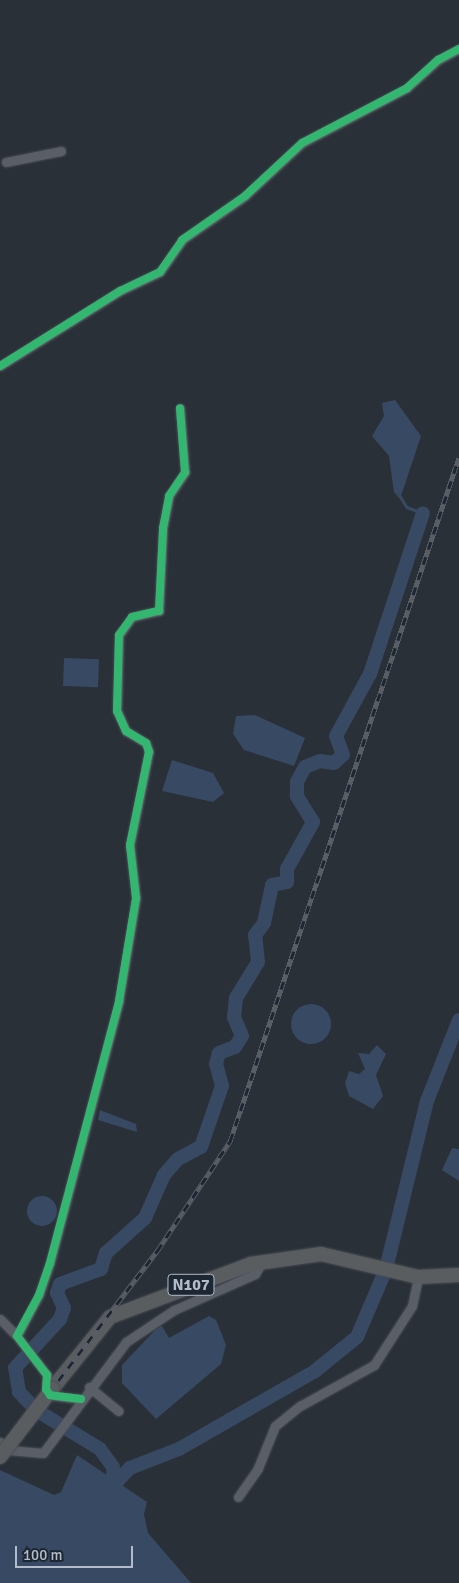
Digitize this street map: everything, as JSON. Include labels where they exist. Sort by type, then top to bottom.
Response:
[{"type":"highway","name":"N107","points":[[0,1457],[110,1317],[264,1260],[311,1253],[365,1263],[412,1276],[459,1275]]},
{"type":"street","points":[[0,366],[120,291],[160,272],[182,240],[245,196],[302,143],[407,88],[438,60],[459,49]]},
{"type":"street","points":[[6,162],[61,151]]},
{"type":"street","points":[[17,1336],[39,1294],[50,1263],[119,1001],[136,898],[130,845],[149,752],[146,742],[122,726],[117,711],[119,636],[132,617],[160,611],[165,520],[169,496],[185,472],[180,408]]},
{"type":"street","points":[[0,1442],[8,1450],[37,1454],[48,1450],[89,1387],[120,1348],[144,1328],[191,1301],[254,1274],[264,1260]]},
{"type":"street","points":[[238,1497],[258,1468],[275,1426],[300,1406],[374,1365],[412,1306],[412,1276]]},
{"type":"street","points":[[0,1319],[38,1360],[47,1375],[46,1389],[50,1395],[81,1399]]},
{"type":"street","points":[[89,1387],[119,1411]]},
{"type":"water","points":[[395,400],[421,436],[400,499],[394,492],[389,456],[372,436],[384,416],[382,403]]},
{"type":"water","points":[[64,658],[99,659],[98,687],[63,686]]},
{"type":"water","points":[[255,715],[305,738],[294,766],[244,750],[233,734],[236,716]]},
{"type":"water","points":[[172,760],[213,773],[224,793],[213,802],[162,791]]},
{"type":"water","points":[[315,1004],[322,1007],[328,1013],[331,1024],[330,1032],[322,1041],[315,1044],[307,1044],[300,1041],[292,1032],[291,1020],[294,1013],[303,1005]]},
{"type":"water","points":[[377,1045],[386,1054],[376,1075],[383,1096],[373,1109],[349,1096],[345,1083],[349,1071],[359,1074],[365,1069],[358,1053],[369,1054]]},
{"type":"water","points":[[100,1110],[136,1124],[137,1132],[98,1120]]},
{"type":"water","points":[[452,1148],[459,1149],[459,1181],[442,1170]]},
{"type":"water","points":[[42,1196],[48,1197],[56,1205],[56,1217],[48,1225],[42,1226],[36,1225],[28,1217],[27,1211],[28,1205],[36,1197]]},
{"type":"water","points":[[209,1316],[216,1320],[226,1345],[221,1364],[156,1419],[122,1383],[122,1365],[156,1329],[162,1326],[169,1338]]},
{"type":"water","points":[[77,1455],[147,1502],[144,1514],[148,1533],[191,1583],[0,1583],[0,1470],[54,1495],[61,1492]]},
{"type":"waterway","points":[[400,496],[407,507],[423,513]]},
{"type":"waterway","points":[[114,1483],[113,1467],[100,1449],[36,1410],[19,1392],[15,1368],[60,1319],[64,1308],[57,1293],[60,1284],[101,1269],[106,1253],[145,1218],[164,1175],[178,1159],[201,1147],[222,1086],[216,1064],[219,1053],[235,1047],[242,1036],[234,1017],[236,998],[258,962],[255,935],[264,923],[272,885],[287,882],[287,869],[313,822],[297,796],[297,782],[305,767],[320,761],[334,763],[343,755],[336,736],[370,674],[423,513]]},
{"type":"waterway","points":[[112,1487],[130,1468],[179,1449],[315,1371],[357,1337],[386,1269],[427,1101],[459,1020]]},
{"type":"railway","points":[[0,1457],[157,1251],[230,1141],[459,457]]},
{"type":"cycle path","points":[[0,366],[120,291],[160,272],[182,240],[245,196],[302,143],[407,88],[438,60],[459,49]]},
{"type":"cycle path","points":[[81,1399],[50,1395],[46,1389],[47,1375],[17,1336],[39,1295],[50,1263],[119,1001],[136,898],[130,845],[149,752],[146,743],[126,731],[117,711],[119,635],[132,617],[159,611],[163,528],[169,496],[185,472],[180,408]]}]
